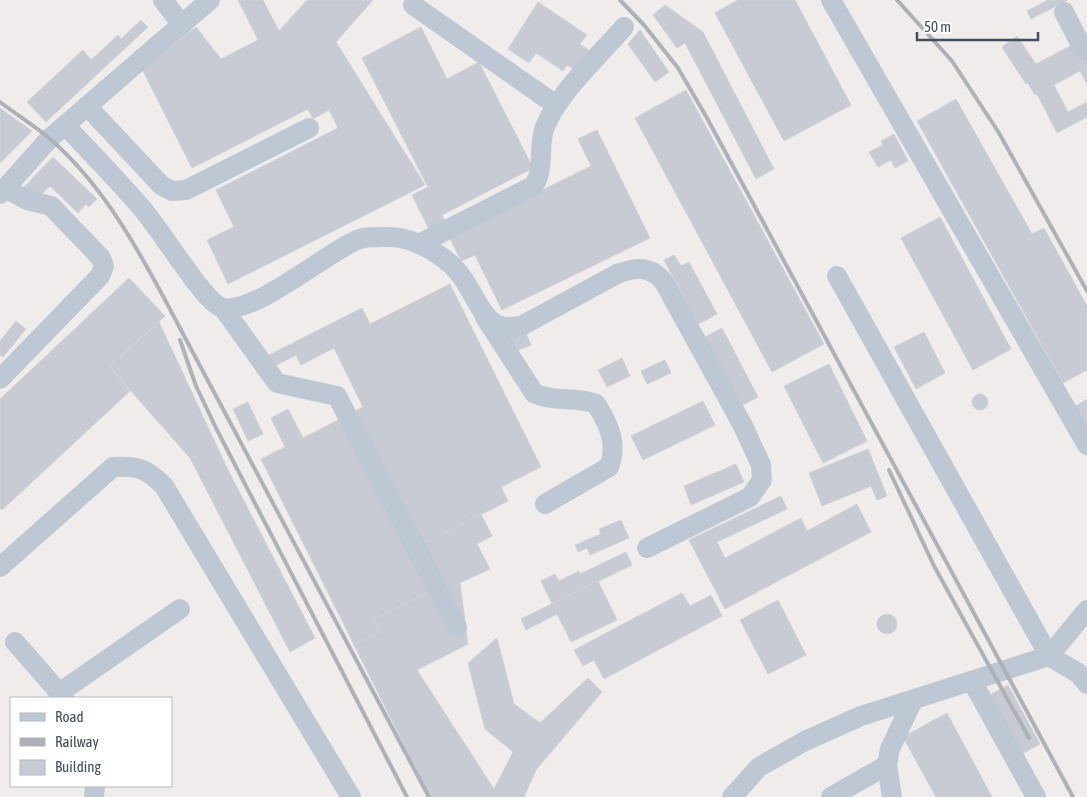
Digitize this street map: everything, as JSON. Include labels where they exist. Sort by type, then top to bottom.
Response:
[{"type":"street","points":[[163,0],[182,24]]},
{"type":"street","points":[[0,379],[100,276],[104,266],[101,258],[51,206],[3,191],[49,139],[210,0]]},
{"type":"street","points":[[831,0],[1087,445]]},
{"type":"street","points":[[413,5],[556,105]]},
{"type":"street","points":[[1064,12],[1084,49],[1087,51]]},
{"type":"street","points":[[419,244],[533,186],[538,180],[540,147],[544,127],[556,105],[624,27]]},
{"type":"street","points":[[87,106],[161,185],[172,190],[186,190],[309,128]]},
{"type":"street","points":[[65,125],[141,207],[195,281],[215,304],[223,308],[276,383],[337,396],[457,627]]},
{"type":"street","points":[[223,308],[246,306],[358,239],[393,237],[428,247],[463,278],[482,313],[534,393],[544,398],[588,400],[596,404],[614,445],[614,455],[610,467],[545,504]]},
{"type":"street","points":[[482,313],[497,325],[513,328],[523,325],[617,274],[633,268],[646,268],[658,274],[664,282],[743,426],[761,465],[762,480],[750,497],[647,548]]},
{"type":"street","points":[[837,276],[1049,656],[1078,674],[1087,684]]},
{"type":"street","points":[[0,567],[114,467],[134,466],[151,472],[164,486],[351,797]]},
{"type":"street","points":[[15,642],[62,696],[180,609]]},
{"type":"street","points":[[740,793],[759,768],[806,741],[861,716],[1049,656],[1087,610]]},
{"type":"street","points":[[972,681],[1036,797]]},
{"type":"street","points":[[892,797],[887,765],[890,749],[913,700]]},
{"type":"street","points":[[831,797],[887,765]]},
{"type":"building","points":[[238,0],[263,0],[279,31],[307,0],[373,0],[336,42],[425,185],[228,284],[207,240],[234,227],[216,190],[338,128],[329,110],[313,119],[308,109],[192,168],[142,69],[196,27],[221,59],[258,40]]},
{"type":"building","points":[[738,0],[795,0],[851,105],[784,141],[715,13]]},
{"type":"building","points":[[1048,0],[1068,0],[1031,19],[1027,11]]},
{"type":"building","points":[[538,2],[587,35],[580,44],[591,52],[578,72],[567,65],[563,71],[536,53],[529,63],[508,49]]},
{"type":"building","points":[[665,5],[703,32],[774,169],[756,179],[685,43],[677,48],[653,15]]},
{"type":"building","points":[[141,20],[148,27],[46,122],[27,102],[83,50],[91,60],[118,35],[121,39]]},
{"type":"building","points":[[421,27],[447,79],[479,62],[533,168],[442,215],[447,225],[431,233],[412,195],[428,187],[362,58]]},
{"type":"building","points":[[640,30],[669,72],[655,82],[628,44]]},
{"type":"building","points":[[1017,36],[1036,64],[1074,44],[1087,56],[1087,84],[1080,71],[1054,85],[1068,112],[1087,102],[1087,117],[1057,133],[1037,94],[1035,95],[1028,83],[1026,84],[1002,47]]},
{"type":"building","points":[[686,90],[824,344],[772,372],[635,118]]},
{"type":"building","points":[[956,99],[1032,234],[1044,228],[1087,306],[1087,370],[1063,383],[917,121]]},
{"type":"building","points":[[0,108],[32,131],[0,163]]},
{"type":"building","points":[[597,130],[650,238],[502,310],[475,255],[461,261],[449,236],[591,166],[578,139]]},
{"type":"building","points":[[894,134],[908,161],[895,168],[891,160],[878,167],[869,152],[883,145],[881,141]]},
{"type":"building","points":[[53,157],[97,199],[89,207],[86,204],[78,213],[50,186],[37,199],[24,187]]},
{"type":"building","points":[[940,217],[1011,349],[973,370],[901,238]]},
{"type":"building","points":[[674,255],[681,266],[689,262],[717,314],[698,324],[664,260]]},
{"type":"building","points":[[129,278],[165,316],[109,366],[130,391],[2,510],[0,508],[0,399]]},
{"type":"building","points":[[450,284],[541,467],[501,487],[508,501],[413,549],[346,416],[363,407],[334,348],[301,365],[296,355],[273,367],[267,356],[362,308],[370,324]]},
{"type":"building","points":[[16,321],[26,329],[3,357],[0,355],[0,341]]},
{"type":"building","points":[[159,322],[228,470],[315,638],[290,652],[190,458],[109,366]]},
{"type":"building","points":[[722,328],[758,397],[741,406],[705,337]]},
{"type":"building","points":[[525,331],[531,345],[516,351],[510,338]]},
{"type":"building","points":[[924,332],[945,373],[916,389],[894,347]]},
{"type":"building","points":[[622,358],[630,376],[607,387],[598,370]]},
{"type":"building","points":[[665,360],[671,373],[647,384],[641,371]]},
{"type":"building","points":[[829,364],[867,441],[823,463],[784,386]]},
{"type":"building","points":[[977,394],[983,394],[988,399],[986,408],[977,410],[972,405],[972,399]]},
{"type":"building","points":[[1087,399],[1087,426],[1076,406]]},
{"type":"building","points":[[703,401],[715,425],[643,460],[631,436]]},
{"type":"building","points":[[248,402],[263,434],[248,441],[233,409]]},
{"type":"building","points":[[288,409],[303,438],[346,416],[433,590],[373,620],[380,632],[354,645],[261,459],[285,447],[271,418]]},
{"type":"building","points":[[868,449],[887,496],[877,500],[871,486],[822,506],[809,473]]},
{"type":"building","points":[[736,464],[744,482],[691,505],[684,486]]},
{"type":"building","points":[[781,496],[787,509],[717,542],[725,558],[801,518],[807,531],[857,504],[871,532],[725,609],[689,540]]},
{"type":"building","points":[[481,514],[492,536],[477,544],[490,569],[460,583],[468,644],[417,670],[494,789],[513,752],[485,729],[468,663],[497,638],[514,704],[540,723],[588,678],[602,692],[536,770],[524,797],[430,797],[354,645],[380,632],[373,620],[433,590],[413,549]]},
{"type":"building","points":[[621,520],[629,538],[590,555],[587,548],[578,552],[575,545],[601,534],[599,529]]},
{"type":"building","points":[[626,552],[632,565],[552,604],[541,581],[555,574],[559,581],[579,571],[580,574]]},
{"type":"building","points":[[598,581],[617,620],[571,642],[557,614],[526,630],[521,619]]},
{"type":"building","points":[[682,593],[690,606],[711,595],[722,616],[604,679],[594,660],[583,666],[574,650]]},
{"type":"building","points":[[778,600],[806,655],[768,674],[740,620]]},
{"type":"building","points":[[887,614],[894,617],[897,624],[894,631],[887,634],[880,631],[877,624],[880,617]]},
{"type":"building","points":[[1008,685],[1040,744],[1022,754],[990,695]]},
{"type":"building","points":[[947,713],[992,797],[936,797],[903,737]]},
{"type":"railway","points":[[620,0],[644,25],[678,68],[707,118],[1073,797]]},
{"type":"railway","points":[[897,0],[952,61],[999,133],[1087,291]]},
{"type":"railway","points":[[0,102],[43,133],[67,155],[99,192],[127,233],[164,298],[429,797]]},
{"type":"railway","points":[[180,340],[196,386],[216,428],[407,797]]},
{"type":"railway","points":[[889,470],[934,566],[1029,738]]}]
